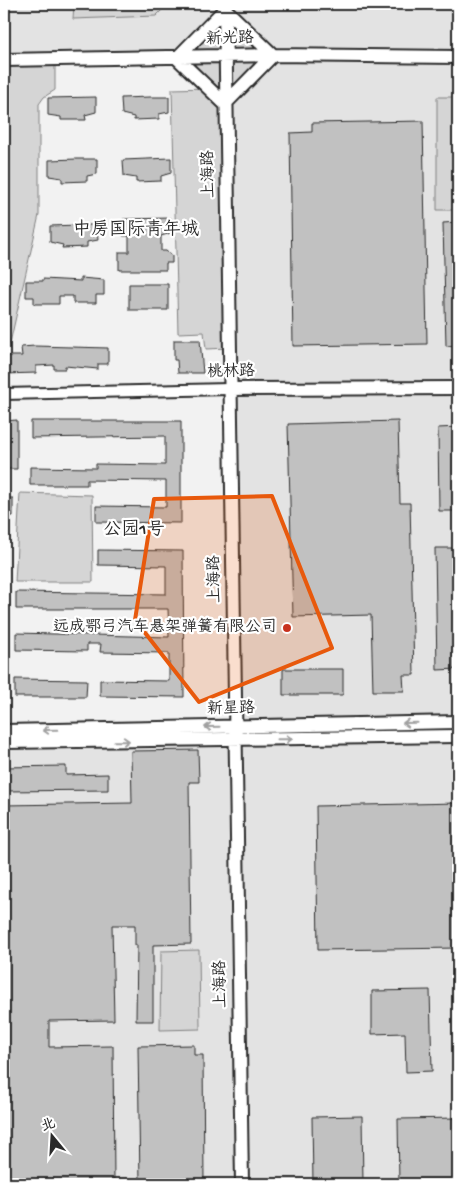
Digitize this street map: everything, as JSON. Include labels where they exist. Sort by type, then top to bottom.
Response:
[{"type":"street","points":[[225,7],[272,55],[225,104],[178,58],[225,7]]},
{"type":"street","name":"上海路","points":[[225,7],[234,740],[242,1184]]},
{"type":"street","name":"新光路","points":[[4,60],[272,55],[458,57]]},
{"type":"street","name":"桃林路","points":[[4,394],[229,389],[458,388]]},
{"type":"street","name":"新星路","points":[[4,731],[458,722]]},
{"type":"street","name":"新星路","points":[[4,742],[458,736]]},
{"type":"highlighted area","points":[[272,496],[332,648],[199,702],[135,620],[154,499]]},
{"type":"shaded area","points":[[4,4],[458,4],[458,723],[234,726],[225,104],[177,58],[4,60]]},
{"type":"shaded area","points":[[74,4],[168,4],[156,16],[73,19]]},
{"type":"shaded area","points":[[225,9],[273,55],[225,104],[229,348],[206,349],[204,332],[178,333],[172,89],[208,88],[177,58]]},
{"type":"shaded area","points":[[4,60],[55,60],[55,90],[44,97],[39,104],[39,215],[10,343],[4,351]]},
{"type":"shaded area","points":[[437,97],[458,97],[458,210],[437,210]]},
{"type":"shaded area","points":[[20,493],[92,495],[93,582],[15,582]]},
{"type":"shaded area","points":[[458,736],[458,1184],[4,1184],[4,744]]},
{"type":"shaded area","points":[[199,950],[200,1029],[160,1030],[161,951]]},
{"type":"building","points":[[96,97],[96,112],[85,115],[86,120],[61,120],[61,117],[48,115],[48,98]]},
{"type":"building","points":[[169,97],[169,112],[159,114],[159,119],[134,120],[134,117],[122,114],[121,98]]},
{"type":"building","points":[[423,121],[427,344],[293,346],[290,133],[312,132],[312,123]]},
{"type":"building","points":[[171,158],[171,173],[161,176],[161,181],[136,182],[136,178],[124,176],[123,160]]},
{"type":"building","points":[[97,159],[97,174],[87,176],[87,181],[62,182],[62,178],[49,176],[49,160]]},
{"type":"building","points":[[171,218],[171,233],[161,236],[161,251],[166,251],[172,256],[172,263],[166,263],[166,270],[119,270],[119,252],[129,252],[129,236],[123,236],[123,219]]},
{"type":"building","points":[[458,222],[458,345],[446,346],[443,223]]},
{"type":"building","points":[[97,225],[98,240],[87,242],[87,247],[62,248],[63,245],[50,242],[50,226]]},
{"type":"building","points":[[81,278],[104,280],[104,295],[96,295],[96,303],[73,303],[73,296],[59,296],[59,304],[34,304],[34,297],[26,297],[26,281],[43,281],[43,279],[81,281]]},
{"type":"building","points":[[129,284],[168,284],[168,310],[129,310]]},
{"type":"building","points":[[174,340],[200,340],[203,373],[178,373],[177,360],[174,360]]},
{"type":"building","points":[[21,347],[108,348],[108,364],[98,364],[98,369],[65,366],[65,369],[54,369],[54,365],[36,366],[36,373],[4,374],[4,356],[22,356]]},
{"type":"building","points":[[17,420],[17,469],[4,469],[4,421]]},
{"type":"building","points":[[31,421],[181,421],[181,523],[96,522],[96,506],[166,507],[166,481],[87,480],[87,485],[30,485],[30,467],[96,468],[96,464],[165,465],[165,436],[31,438]]},
{"type":"building","points":[[398,421],[400,503],[410,503],[414,675],[403,675],[404,691],[373,691],[371,615],[293,617],[288,424]]},
{"type":"building","points":[[458,427],[458,511],[439,511],[438,428]]},
{"type":"building","points":[[4,498],[13,498],[13,516],[4,516]]},
{"type":"building","points":[[435,548],[458,548],[458,669],[437,670]]},
{"type":"building","points":[[98,550],[183,551],[184,697],[100,696],[100,680],[169,681],[169,653],[100,652],[101,644],[87,644],[87,651],[16,650],[16,633],[169,637],[168,609],[16,609],[16,592],[166,594],[166,566],[98,565]]},
{"type":"building","points":[[283,669],[343,669],[343,695],[283,695]]},
{"type":"building","points":[[15,679],[87,680],[86,697],[15,697]]},
{"type":"building","points":[[198,750],[199,782],[189,782],[191,944],[153,945],[153,1021],[136,1021],[137,945],[135,945],[135,925],[112,925],[114,1020],[49,1021],[49,1047],[113,1046],[114,1184],[4,1184],[4,805],[132,803],[131,751]]},
{"type":"building","points":[[66,766],[66,775],[108,774],[108,790],[4,791],[4,767]]},
{"type":"building","points":[[458,803],[458,948],[318,950],[316,806]]},
{"type":"building","points":[[430,990],[432,1071],[406,1072],[405,1033],[372,1034],[372,991]]},
{"type":"building","points":[[194,1045],[194,1055],[203,1055],[204,1184],[140,1184],[138,1046]]},
{"type":"building","points":[[362,1116],[363,1184],[313,1184],[312,1117]]},
{"type":"building","points":[[458,1118],[458,1184],[399,1184],[398,1119]]},
{"type":"place","name":"远成鄂弓汽车悬架弹簧有限公司","points":[[287,628]]},
{"type":"district","name":"中房国际青年城","points":[[136,230]]},
{"type":"district","name":"公园1号","points":[[134,530]]}]
